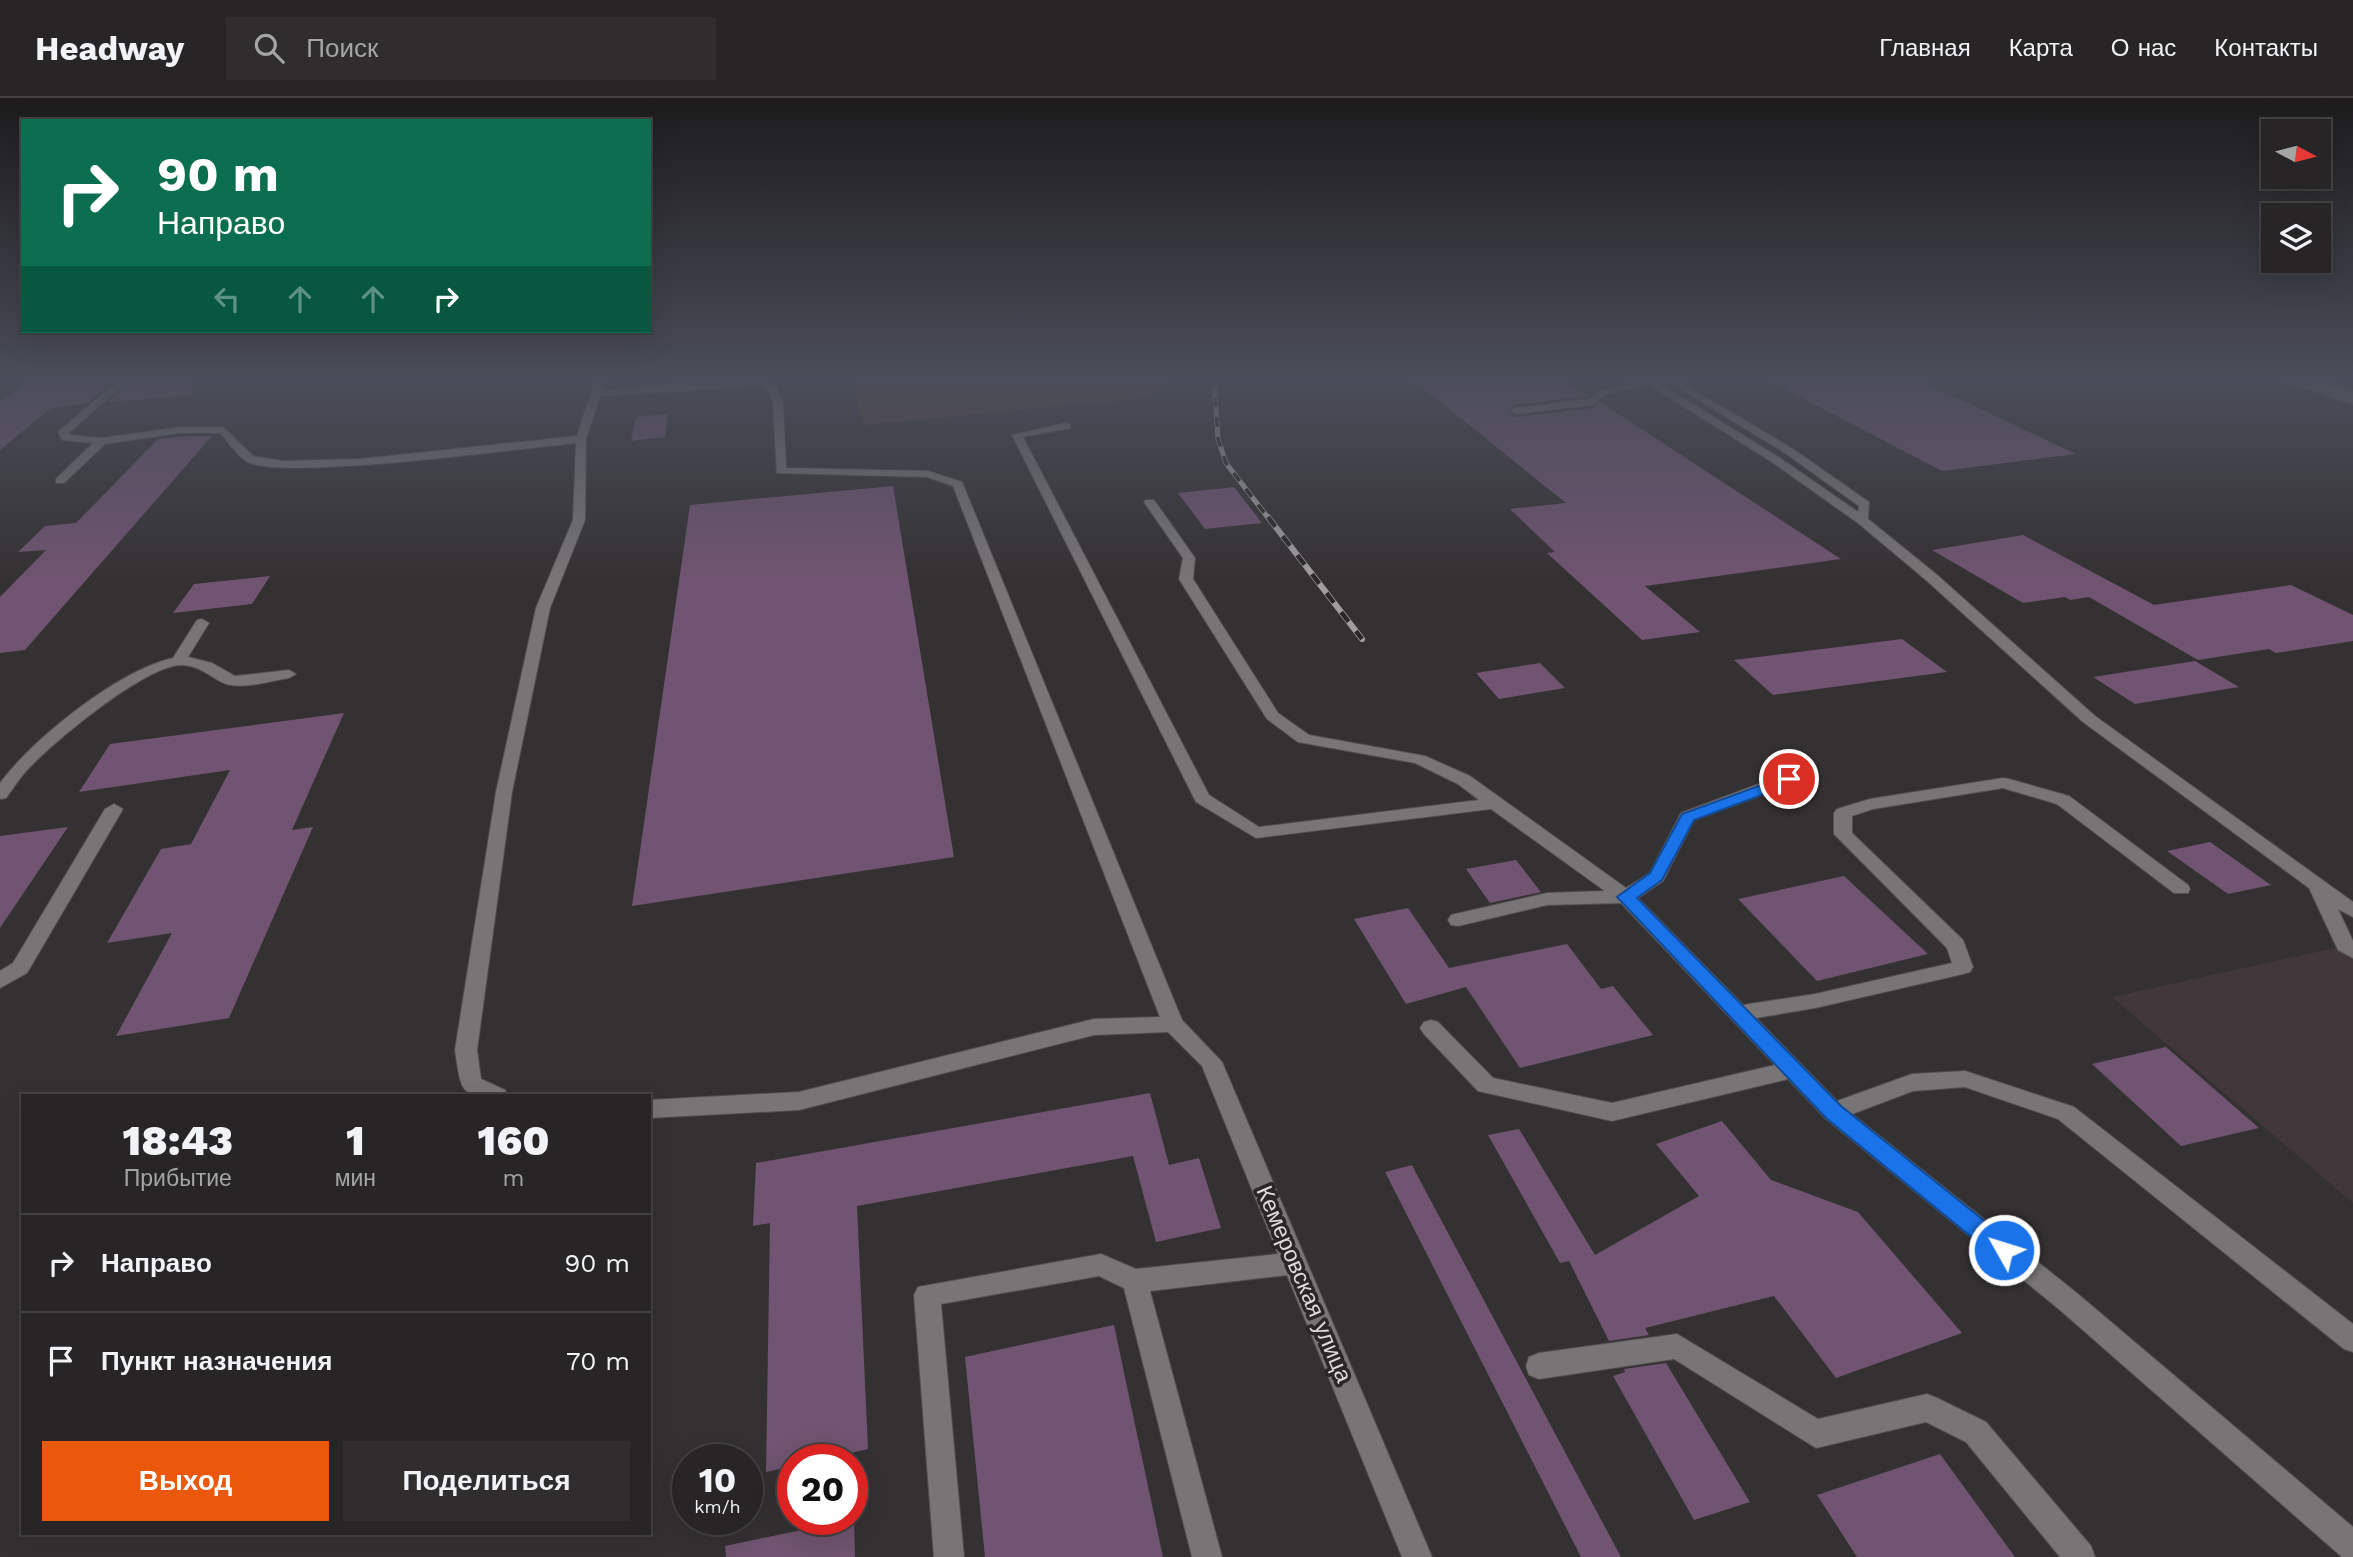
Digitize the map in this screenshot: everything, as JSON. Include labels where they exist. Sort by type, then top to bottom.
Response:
[{"type":"lane","points":[[61,481],[98,445]]},
{"type":"lane","points":[[237,445],[250,459],[283,464],[360,461],[520,445]]},
{"type":"lane","points":[[493,1094],[471,1084],[467,1051],[504,792],[543,608],[579,520],[581,445]]},
{"type":"lane","points":[[651,1109],[799,1101],[1094,1027],[1173,1024],[958,484],[928,474],[781,471],[780,445]]},
{"type":"lane","points":[[1022,445],[1202,798],[1256,833],[1494,803]]},
{"type":"lane","points":[[1752,445],[1862,520],[1931,577],[2089,719],[2353,911]]},
{"type":"lane","points":[[1779,445],[1865,505],[1862,520]]},
{"type":"lane","points":[[1150,502],[1189,558],[1186,579],[1272,716],[1304,739],[1419,759],[1464,780],[1626,897],[1833,1112],[2069,1302],[2353,1548]]},
{"type":"lane","points":[[178,661],[202,623]]},
{"type":"lane","points":[[0,794],[29,759],[125,683],[154,667],[178,661],[212,668],[232,681],[289,674]]},
{"type":"lane","points":[[1458,920],[1547,899],[1626,897],[1657,877],[1687,817],[1789,779]]},
{"type":"lane","points":[[1737,1014],[1815,1000],[1963,967],[1956,945],[1843,834],[1843,813],[1870,804],[2003,783],[2063,800],[2181,889]]},
{"type":"lane","points":[[0,981],[20,968],[114,809]]},
{"type":"lane","points":[[2318,887],[2345,945],[2353,951]]},
{"type":"lane","name":"Кемеровская улица","points":[[1173,1024],[1211,1062],[1417,1557]]},
{"type":"lane","points":[[1431,1028],[1486,1085],[1612,1112],[1791,1070]]},
{"type":"lane","points":[[1833,1112],[1912,1083],[1965,1079],[2066,1113],[2353,1340]]},
{"type":"lane","points":[[949,1557],[927,1295],[1101,1265],[1135,1281],[1296,1263]]},
{"type":"lane","points":[[1135,1281],[1207,1557]]},
{"type":"lane","points":[[1539,1366],[1677,1346],[1816,1434],[1927,1408],[1976,1432],[2080,1557]]},
{"type":"shaded area","points":[[2353,944],[2353,1203],[2112,997]]},
{"type":"building","points":[[152,445],[204,445],[25,650],[0,653],[0,597],[46,550],[18,552],[45,526],[76,523]]},
{"type":"building","points":[[1494,445],[1666,445],[1841,559],[1645,586],[1700,632],[1642,640],[1547,553],[1555,552],[1510,509],[1566,503]]},
{"type":"building","points":[[1892,445],[2057,445],[2076,454],[1942,471]]},
{"type":"building","points":[[893,486],[954,857],[632,906],[690,505]]},
{"type":"building","points":[[1234,487],[1262,523],[1205,529],[1178,493]]},
{"type":"building","points":[[2023,535],[2154,605],[2291,585],[2353,615],[2353,641],[2276,653],[2269,649],[2198,660],[2089,597],[2070,600],[2065,597],[2023,603],[1932,550]]},
{"type":"building","points":[[270,576],[252,604],[173,613],[194,584]]},
{"type":"building","points":[[1902,639],[1947,672],[1773,695],[1734,660]]},
{"type":"building","points":[[2195,661],[2239,687],[2135,704],[2093,677]]},
{"type":"building","points":[[1540,663],[1565,688],[1499,699],[1476,673]]},
{"type":"building","points":[[344,713],[292,830],[313,827],[229,1018],[116,1036],[172,933],[107,943],[161,849],[191,844],[230,770],[79,792],[110,744]]},
{"type":"building","points":[[68,827],[0,928],[0,836]]},
{"type":"building","points":[[2210,842],[2271,885],[2228,894],[2167,851]]},
{"type":"building","points":[[1516,860],[1541,892],[1490,903],[1466,869]]},
{"type":"building","points":[[1844,876],[1928,954],[1817,981],[1738,899]]},
{"type":"building","points":[[1408,908],[1449,968],[1567,944],[1601,989],[1613,986],[1653,1035],[1520,1068],[1466,987],[1406,1004],[1354,919]]},
{"type":"building","points":[[2166,1047],[2259,1128],[2181,1146],[2092,1064]]},
{"type":"building","points":[[1150,1093],[1169,1165],[1199,1158],[1221,1228],[1156,1242],[1133,1156],[857,1206],[868,1444],[777,1444],[777,1470],[766,1472],[770,1223],[753,1226],[756,1163]]},
{"type":"building","points":[[1722,1121],[1771,1180],[1858,1212],[1962,1333],[1836,1378],[1774,1296],[1645,1328],[1649,1335],[1609,1341],[1569,1261],[1560,1263],[1488,1135],[1519,1129],[1595,1255],[1699,1196],[1656,1144]]},
{"type":"building","points":[[1412,1165],[1621,1557],[1581,1557],[1385,1172]]},
{"type":"building","points":[[1114,1325],[1163,1557],[985,1557],[965,1357]]},
{"type":"building","points":[[1666,1363],[1750,1502],[1694,1520],[1613,1376],[1625,1372],[1624,1369]]},
{"type":"building","points":[[1940,1454],[2015,1557],[1857,1557],[1817,1495]]},
{"type":"building","points":[[778,1535],[854,1535],[855,1557],[726,1557],[725,1546]]},
{"type":"railway","points":[[1220,445],[1226,463],[1269,519]]},
{"type":"railway","points":[[1268,517],[1362,639]]},
{"type":"route","points":[[1789,779],[1687,817],[1657,877],[1626,897],[1833,1112],[2004,1250]]}]
